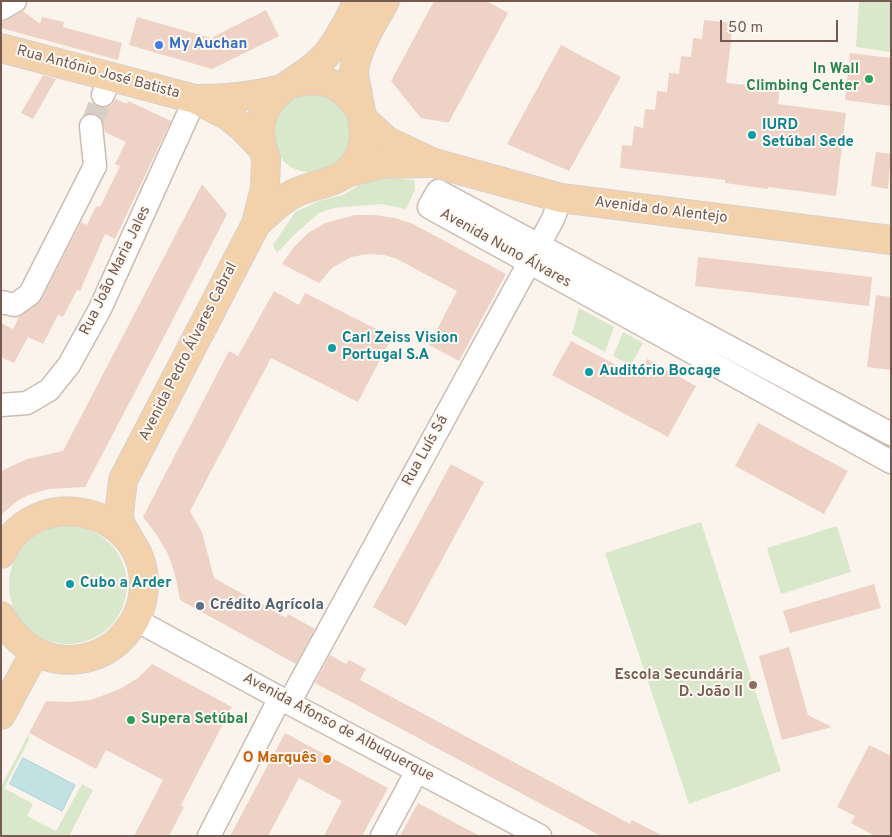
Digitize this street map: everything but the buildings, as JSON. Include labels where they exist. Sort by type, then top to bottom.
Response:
[{"type":"main road","name":"Avenida Pedro Álvares Cabral","points":[[77,511],[89,508],[100,502],[122,480],[256,224],[265,188],[264,153],[259,131],[262,115],[270,101],[314,67],[327,54],[358,1]]},
{"type":"main road","name":"Avenida Pedro Álvares Cabral","points":[[264,153],[278,173],[294,182],[313,185],[328,183],[346,173],[356,163],[362,150],[365,135],[354,74],[357,56],[385,1]]},
{"type":"main road","name":"Rua António José Batista","points":[[1,48],[106,86],[195,99],[250,97],[287,86]]},
{"type":"main road","points":[[287,86],[308,80],[324,81],[339,87],[351,97],[362,115]]},
{"type":"main road","name":"Rua António José Batista","points":[[195,99],[228,116],[242,127],[264,153]]},
{"type":"main road","name":"Avenida do Alentejo","points":[[362,115],[387,141],[434,163],[561,198],[891,240]]},
{"type":"main road","name":"Avenida do Alentejo","points":[[346,173],[383,164],[434,163]]},
{"type":"main road","name":"Avenida Pedro Álvares Cabral","points":[[256,224],[291,195],[313,185]]},
{"type":"main road","name":"Avenida Pedro Álvares Cabral","points":[[122,480],[119,504],[120,523],[132,544],[142,568],[144,581],[144,595],[136,620]]},
{"type":"main road","points":[[2,549],[23,526],[35,518],[56,512],[77,511],[102,518],[124,534],[132,544]]},
{"type":"main road","points":[[1,616],[16,637],[35,652],[60,659],[73,660],[92,656],[110,648],[120,640],[136,620]]},
{"type":"main road","points":[[1,715],[35,652]]},
{"type":"street","points":[[1,9],[15,1]]},
{"type":"street","name":"Rua João Maria Jales","points":[[1,405],[27,403],[49,390],[69,365],[104,300],[195,99]]},
{"type":"street","points":[[1,302],[15,305],[30,294],[35,286],[95,166],[92,126]]},
{"type":"street","name":"Rua Luís Sá","points":[[209,836],[534,254],[553,219],[561,198]]},
{"type":"street","name":"Avenida Nuno Álvares","points":[[534,254],[891,434]]},
{"type":"street","name":"Avenida Nuno Álvares","points":[[534,254],[891,462]]},
{"type":"street","name":"Avenida Afonso de Albuquerque","points":[[136,620],[540,836]]},
{"type":"street","points":[[382,836],[417,771]]},
{"type":"green space","points":[[859,1],[891,1],[891,52],[856,47]]},
{"type":"green space","points":[[323,93],[345,111],[350,123],[350,138],[346,152],[337,162],[326,169],[314,172],[302,171],[290,166],[280,157],[271,137],[271,130],[279,110],[288,99],[293,96]]},
{"type":"green space","points":[[389,178],[414,180],[415,190],[406,209],[381,204],[334,208],[319,213],[277,253],[273,245],[295,212],[319,201],[343,195],[361,184]]},
{"type":"green space","points":[[579,308],[614,327],[605,352],[572,334]]},
{"type":"green space","points":[[623,332],[643,343],[631,365],[613,356]]},
{"type":"green space","points":[[701,522],[781,771],[689,804],[605,553]]},
{"type":"green space","points":[[68,526],[91,530],[110,543],[123,562],[127,585],[123,608],[110,627],[91,640],[68,644],[45,640],[26,627],[13,608],[9,585],[13,562],[26,543],[45,530]]},
{"type":"green space","points":[[837,526],[851,572],[781,594],[767,548]]},
{"type":"green space","points":[[29,733],[29,740],[4,788],[33,804],[27,816],[56,831],[82,784],[93,790],[69,836],[1,836],[1,787]]},
{"type":"water","points":[[23,758],[75,785],[62,811],[10,784]]},
{"type":"tunnel","points":[[91,126],[103,95]]},
{"type":"place","name":"My Auchan","points":[[159,45]]},
{"type":"place","name":"In Wall Climbing Center","points":[[869,79]]},
{"type":"place","name":"IURD Setúbal Sede","points":[[752,135]]},
{"type":"place","name":"Carl Zeiss Vision Portugal S.A","points":[[332,348]]},
{"type":"place","name":"Auditório Bocage","points":[[589,372]]},
{"type":"place","name":"Cubo a Arder","points":[[70,584]]},
{"type":"place","name":"Crédito Agrícola","points":[[200,606]]},
{"type":"place","name":"Escola Secundária D. João II","points":[[753,685]]},
{"type":"place","name":"Supera Setúbal","points":[[131,720]]},
{"type":"place","name":"O Marquês","points":[[327,759]]}]
